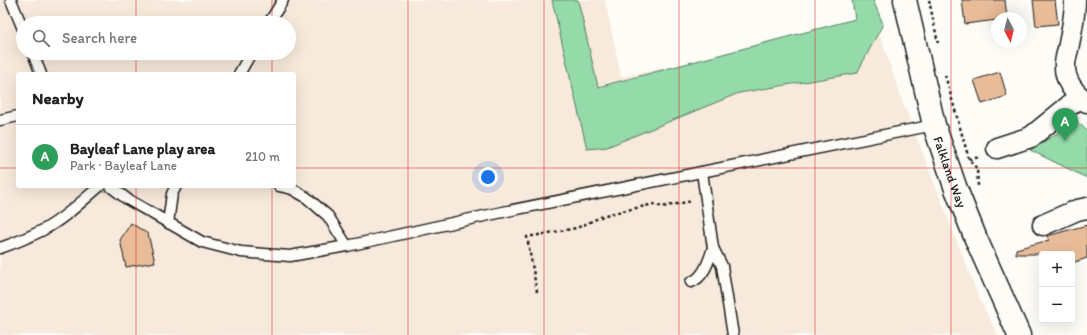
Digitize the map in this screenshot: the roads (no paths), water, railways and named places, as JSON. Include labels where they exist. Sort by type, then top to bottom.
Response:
[{"type":"street","name":"Falkland Way","points":[[905,0],[934,125],[956,190],[1019,335]]},
{"type":"street","points":[[997,148],[1031,137],[1083,99],[1069,83],[1065,66],[1075,11],[1075,0]]},
{"type":"street","points":[[1043,225],[1077,210],[1087,208]]},
{"type":"lane","points":[[11,0],[18,16]]},
{"type":"lane","points":[[273,16],[282,0]]},
{"type":"lane","points":[[35,60],[40,72]]},
{"type":"lane","points":[[240,72],[248,60]]},
{"type":"lane","points":[[0,120],[16,116]]},
{"type":"lane","points":[[113,188],[127,199],[202,242],[241,252],[290,256],[347,246],[498,213],[934,125]]},
{"type":"lane","points":[[702,172],[712,248],[722,266],[733,335]]},
{"type":"lane","points":[[0,248],[45,230],[98,188]]},
{"type":"lane","points":[[168,223],[172,194],[175,188]]},
{"type":"lane","points":[[288,188],[306,197],[328,216],[347,246]]},
{"type":"lane","points":[[692,282],[696,280],[707,264],[712,248]]},
{"type":"place","name":"Bayleaf Lane play area","points":[[1065,141]]}]
